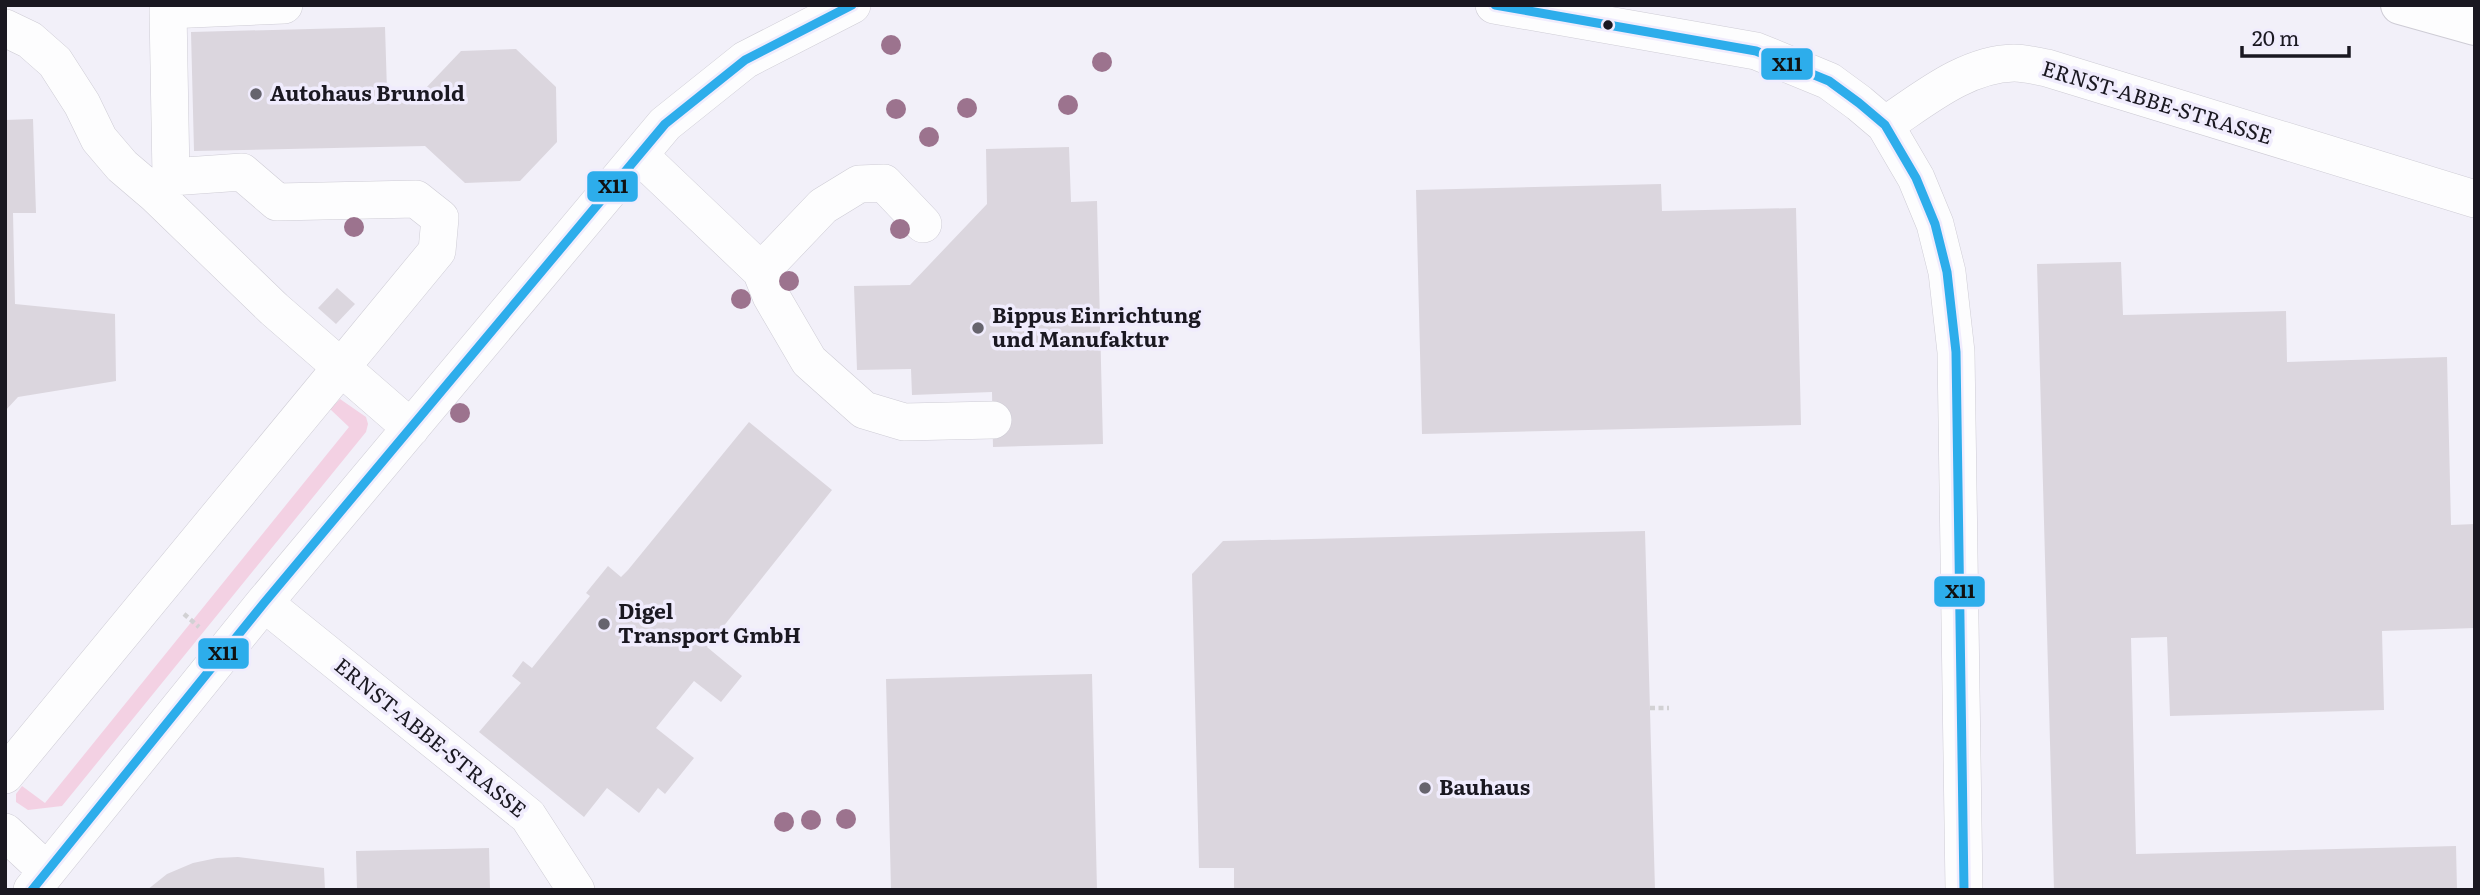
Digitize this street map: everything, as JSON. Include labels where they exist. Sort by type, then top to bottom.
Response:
[{"type":"highway","points":[[2400,5],[2475,26]]},
{"type":"street","points":[[164,186],[168,10],[284,5]]},
{"type":"street","points":[[5,832],[29,870],[227,650],[665,124],[745,60],[852,5]]},
{"type":"street","points":[[1494,5],[1756,51],[1829,81],[1885,125],[1916,178],[1935,224],[1947,272],[1956,352],[1964,890]]},
{"type":"street","points":[[5,28],[30,40],[55,62],[82,104],[99,139],[122,166],[164,186],[274,309],[411,428]]},
{"type":"street","name":"ERNST-ABBE-STRASSE","points":[[1885,125],[1961,77],[1987,67],[2013,63],[2047,68],[2475,199]]},
{"type":"street","points":[[639,155],[761,271],[771,296],[808,361],[864,410],[904,422],[993,420]]},
{"type":"street","points":[[10,760],[157,592],[438,251],[440,218],[416,199],[276,202],[242,172],[164,186]]},
{"type":"street","points":[[761,271],[823,206],[859,184],[884,183],[923,224]]},
{"type":"street","name":"ERNST-ABBE-STRASSE","points":[[264,603],[528,816],[576,890]]},
{"type":"path","points":[[157,592],[227,650]]},
{"type":"path","points":[[1650,708],[1669,708]]},
{"type":"shaded area","points":[[340,399],[366,417],[366,432],[62,806],[28,810],[16,802],[16,794],[22,786],[45,803],[349,427],[330,409]]},
{"type":"building","points":[[385,27],[387,91],[423,91],[461,51],[516,49],[556,87],[557,142],[520,181],[465,183],[425,146],[194,151],[191,32]]},
{"type":"building","points":[[33,119],[36,213],[13,213],[15,304],[115,314],[116,381],[18,397],[5,411],[5,120]]},
{"type":"building","name":"Bippus Einrichtung und Manufaktur","points":[[1069,147],[1071,202],[1097,201],[1103,444],[993,447],[992,392],[912,395],[911,369],[857,370],[854,286],[910,285],[987,204],[986,149]]},
{"type":"building","points":[[1661,184],[1662,211],[1796,208],[1801,425],[1422,434],[1416,190]]},
{"type":"building","points":[[2121,262],[2123,315],[2286,311],[2287,362],[2447,357],[2451,525],[2475,524],[2475,628],[2382,631],[2384,710],[2170,716],[2167,637],[2131,638],[2136,854],[2456,846],[2457,890],[2054,890],[2037,264]]},
{"type":"building","points":[[337,288],[355,304],[336,324],[318,308]]},
{"type":"building","points":[[749,422],[832,490],[707,647],[742,676],[721,702],[694,681],[656,728],[694,758],[665,794],[658,788],[639,813],[607,788],[584,817],[479,732],[521,683],[512,676],[523,661],[532,668],[590,596],[586,593],[608,566],[621,577],[628,570]]},
{"type":"building","name":"Bauhaus","points":[[1645,531],[1655,890],[1234,890],[1234,868],[1199,868],[1192,574],[1223,541]]},
{"type":"building","points":[[1092,674],[1097,890],[891,890],[886,679]]},
{"type":"building","points":[[489,848],[490,890],[357,890],[356,851]]},
{"type":"building","points":[[238,857],[324,868],[325,890],[147,890],[167,874],[193,863]]},
{"type":"transit line","name":"X11","points":[[32,890],[264,603],[665,124],[745,60],[852,5]]},
{"type":"transit line","name":"X11","points":[[1495,5],[1756,51],[1829,81],[1859,103],[1885,125],[1916,178],[1935,224],[1947,272],[1956,352],[1964,890]]},
{"type":"place","name":"Autohaus Brunold","points":[[256,94]]},
{"type":"place","name":"Bippus Einrichtung und Manufaktur","points":[[978,328]]},
{"type":"place","name":"Digel Transport GmbH","points":[[604,624]]},
{"type":"place","name":"Bauhaus","points":[[1425,788]]}]
